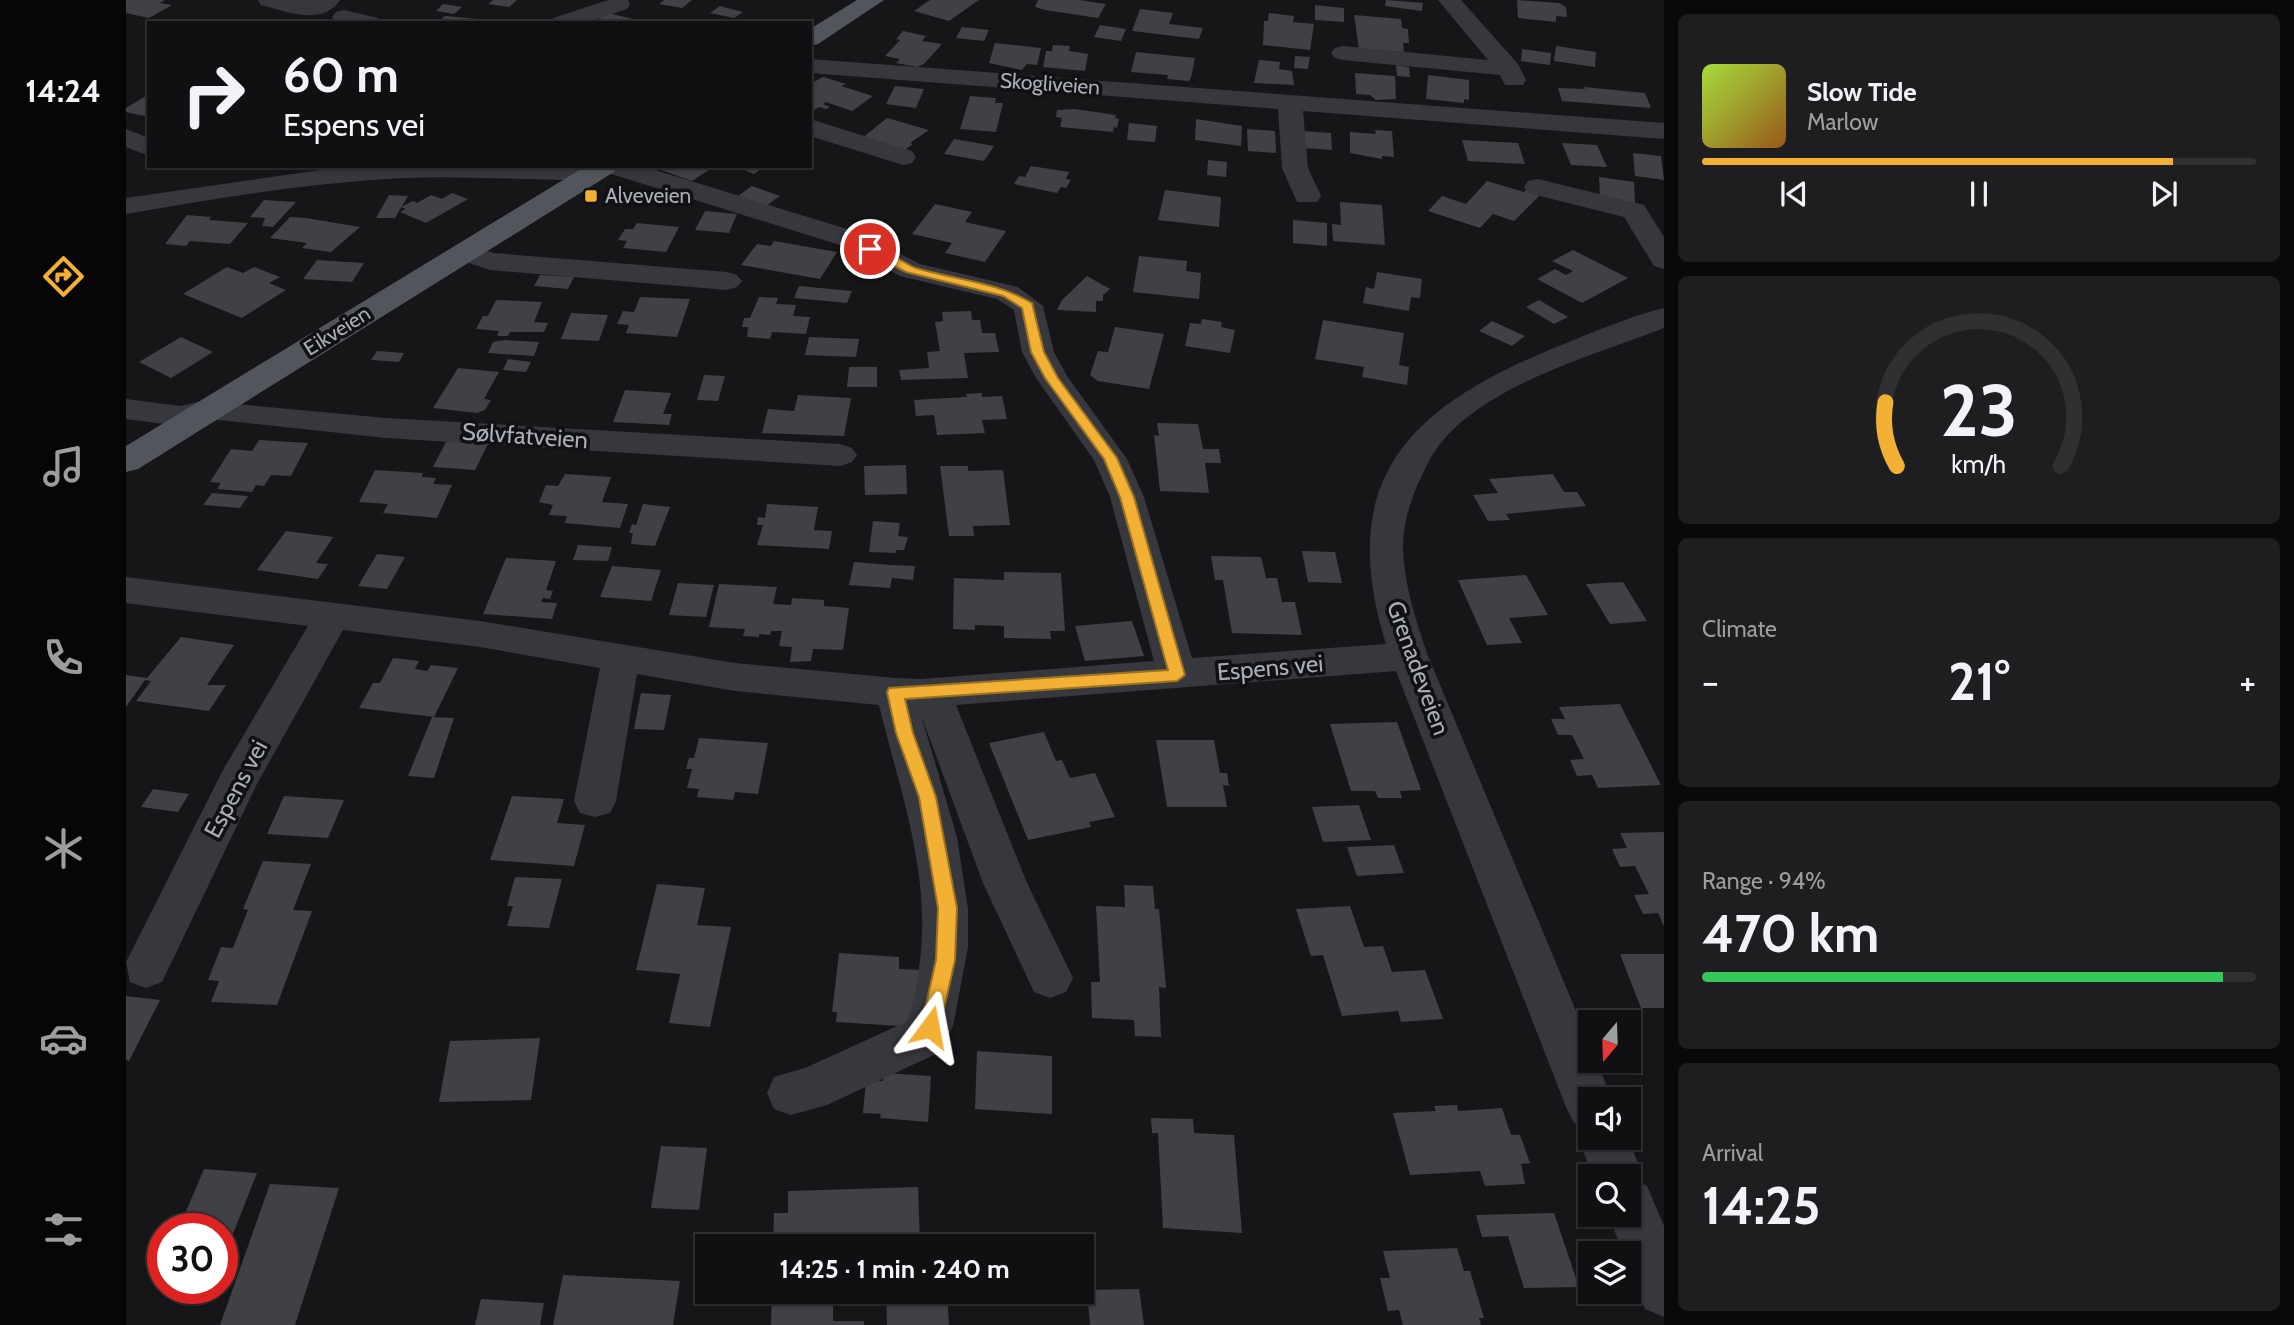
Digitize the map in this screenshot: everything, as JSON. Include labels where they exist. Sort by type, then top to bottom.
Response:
[{"type":"main road","points":[[812,38],[873,0]]},
{"type":"main road","name":"Eikveien","points":[[126,461],[604,168]]},
{"type":"street","points":[[269,0],[328,9],[364,21]]},
{"type":"street","points":[[1449,0],[1509,69],[1518,103],[1515,120]]},
{"type":"street","points":[[567,21],[619,4]]},
{"type":"street","points":[[1343,53],[1509,69]]},
{"type":"street","name":"Skogliveien","points":[[812,66],[1664,131]]},
{"type":"street","points":[[1290,103],[1295,168],[1307,196]]},
{"type":"street","points":[[812,128],[903,158]]},
{"type":"street","points":[[126,137],[147,147]]},
{"type":"street","points":[[194,168],[244,188]]},
{"type":"street","points":[[126,206],[244,188],[437,169],[604,168],[850,239],[910,270],[1007,293],[1028,306],[1038,352],[1052,378],[1110,458],[1127,497],[1177,675]]},
{"type":"street","points":[[1538,187],[1634,211],[1664,260]]},
{"type":"street","points":[[464,252],[489,261],[727,281]]},
{"type":"street","name":"Grenadeveien","points":[[1583,1087],[1409,656],[1395,614],[1387,572],[1386,532],[1392,503],[1420,447],[1433,430],[1458,410],[1488,391],[1664,317]]},
{"type":"street","name":"Eikveien","points":[[126,409],[181,416],[210,409]]},
{"type":"street","name":"Sølvfatveien","points":[[210,409],[222,413],[387,428],[840,455]]},
{"type":"street","name":"Espens vei","points":[[126,590],[481,634],[735,677],[908,693],[1409,656]]},
{"type":"street","name":"Espens vei","points":[[146,968],[238,781],[333,615]]},
{"type":"street","points":[[595,801],[621,658]]},
{"type":"street","points":[[791,1093],[810,1089],[923,1037],[930,1027],[945,960],[947,908],[927,797],[904,733],[908,693],[938,707],[1005,883],[1050,978]]},
{"type":"street","points":[[1639,1227],[1664,1290]]},
{"type":"building","points":[[126,0],[165,0],[160,3],[172,5],[149,18],[126,13]]},
{"type":"building","points":[[493,0],[517,0],[509,7],[488,4]]},
{"type":"building","points":[[664,0],[692,0],[682,8],[659,4]]},
{"type":"building","points":[[930,0],[979,0],[949,21],[914,11]]},
{"type":"building","points":[[1038,0],[1079,0],[1106,4],[1098,18],[1035,7]]},
{"type":"building","points":[[1386,0],[1423,3],[1422,11],[1385,6]]},
{"type":"building","points":[[1517,0],[1559,3],[1566,7],[1567,17],[1556,16],[1556,22],[1518,18]]},
{"type":"building","points":[[443,4],[462,7],[454,14],[436,11]]},
{"type":"building","points":[[1315,5],[1344,8],[1344,22],[1315,20]]},
{"type":"building","points":[[720,6],[743,12],[734,18],[710,13]]},
{"type":"building","points":[[1140,9],[1173,13],[1169,24],[1203,28],[1199,39],[1132,31]]},
{"type":"building","points":[[607,13],[638,20],[637,21],[597,21]]},
{"type":"building","points":[[1269,13],[1294,16],[1293,22],[1314,24],[1310,50],[1263,45],[1264,21],[1268,21]]},
{"type":"building","points":[[1354,15],[1401,19],[1402,28],[1408,29],[1409,43],[1403,43],[1404,52],[1359,49]]},
{"type":"building","points":[[445,16],[477,19],[474,21],[439,21]]},
{"type":"building","points":[[1100,25],[1126,29],[1121,41],[1094,37]]},
{"type":"building","points":[[962,27],[989,30],[984,41],[956,38]]},
{"type":"building","points":[[903,31],[926,36],[922,41],[942,44],[924,64],[917,67],[896,63],[900,59],[885,56],[900,40],[896,39]]},
{"type":"building","points":[[995,43],[1041,48],[1037,65],[1027,64],[1022,70],[989,63]]},
{"type":"building","points":[[1053,45],[1070,46],[1069,51],[1088,54],[1085,71],[1043,67],[1046,51],[1052,51]]},
{"type":"building","points":[[1556,46],[1596,52],[1595,67],[1554,61]]},
{"type":"building","points":[[1522,49],[1551,53],[1550,65],[1521,61]]},
{"type":"building","points":[[1136,52],[1195,58],[1191,78],[1189,81],[1167,79],[1168,75],[1131,72]]},
{"type":"building","points":[[1295,56],[1310,57],[1308,69],[1294,68]]},
{"type":"building","points":[[1259,60],[1280,62],[1279,69],[1292,71],[1294,85],[1254,83]]},
{"type":"building","points":[[1396,65],[1409,67],[1410,77],[1397,76]]},
{"type":"building","points":[[1355,73],[1395,76],[1396,99],[1376,100],[1370,95],[1356,94]]},
{"type":"building","points":[[1428,75],[1469,80],[1469,100],[1464,99],[1464,103],[1426,99]]},
{"type":"building","points":[[823,77],[873,96],[852,111],[826,102],[823,104],[830,107],[819,107],[812,112],[812,83]]},
{"type":"building","points":[[895,86],[924,89],[916,108],[886,104]]},
{"type":"building","points":[[1584,87],[1645,93],[1651,108],[1562,101],[1558,88],[1585,89]]},
{"type":"building","points":[[147,95],[147,117],[126,112],[126,108]]},
{"type":"building","points":[[970,96],[996,98],[995,103],[1003,103],[996,132],[960,129]]},
{"type":"building","points":[[1075,109],[1116,115],[1115,118],[1119,119],[1117,128],[1114,127],[1113,132],[1060,127],[1062,118],[1056,117],[1057,110]]},
{"type":"building","points":[[887,118],[929,130],[903,151],[861,139]]},
{"type":"building","points":[[1196,119],[1242,126],[1241,146],[1195,140]]},
{"type":"building","points":[[1129,123],[1157,126],[1155,142],[1127,140]]},
{"type":"building","points":[[1247,129],[1275,131],[1276,153],[1248,151]]},
{"type":"building","points":[[1375,130],[1392,131],[1394,157],[1382,156],[1382,159],[1350,153],[1350,132],[1376,134]]},
{"type":"building","points":[[1301,131],[1331,133],[1332,150],[1303,148]]},
{"type":"building","points":[[954,139],[994,146],[984,161],[944,154]]},
{"type":"building","points":[[1462,140],[1518,143],[1525,164],[1468,161]]},
{"type":"building","points":[[1562,143],[1597,145],[1607,167],[1571,165]]},
{"type":"building","points":[[1633,153],[1661,156],[1664,180],[1635,176]]},
{"type":"building","points":[[1208,160],[1227,162],[1226,177],[1207,175]]},
{"type":"building","points":[[1031,166],[1069,172],[1066,179],[1071,180],[1066,188],[1061,187],[1057,193],[1014,184],[1019,176],[1025,177]]},
{"type":"building","points":[[664,168],[712,168],[692,181],[661,170]]},
{"type":"building","points":[[739,168],[763,168],[754,174]]},
{"type":"building","points":[[1599,177],[1634,182],[1635,203],[1600,198]]},
{"type":"building","points":[[1487,181],[1524,192],[1527,189],[1542,193],[1514,221],[1493,214],[1480,228],[1428,211],[1442,196],[1466,204]]},
{"type":"building","points":[[752,186],[780,196],[766,206],[738,196]]},
{"type":"building","points":[[1165,190],[1221,197],[1219,227],[1158,220]]},
{"type":"building","points":[[452,193],[468,199],[426,223],[400,212],[406,209],[401,207],[413,201],[417,203],[431,195],[442,199]]},
{"type":"building","points":[[389,195],[408,196],[395,218],[376,218]]},
{"type":"building","points":[[264,200],[296,202],[273,227],[262,226],[265,218],[250,217]]},
{"type":"building","points":[[1340,202],[1382,205],[1385,245],[1333,241],[1332,224],[1341,225]]},
{"type":"building","points":[[935,204],[972,212],[965,222],[1006,231],[985,262],[945,253],[952,243],[912,234]]},
{"type":"building","points":[[705,211],[737,214],[729,233],[695,230]]},
{"type":"building","points":[[187,215],[248,223],[230,244],[190,241],[186,246],[165,244]]},
{"type":"building","points":[[290,217],[360,227],[331,252],[302,248],[307,243],[270,238]]},
{"type":"building","points":[[1293,220],[1327,223],[1327,246],[1293,243]]},
{"type":"building","points":[[637,223],[679,227],[666,252],[623,248],[627,241],[618,240],[625,229],[633,229]]},
{"type":"building","points":[[774,241],[837,252],[820,279],[741,265],[757,244],[771,246]]},
{"type":"building","points":[[1573,250],[1628,278],[1582,303],[1537,279],[1555,269],[1566,275],[1573,271],[1552,261]]},
{"type":"building","points":[[1139,256],[1187,261],[1186,271],[1201,273],[1199,299],[1133,292]]},
{"type":"building","points":[[317,260],[364,263],[352,282],[303,279]]},
{"type":"building","points":[[227,267],[243,273],[254,267],[280,277],[269,283],[286,290],[242,318],[183,294]]},
{"type":"building","points":[[1377,272],[1422,279],[1420,298],[1411,297],[1409,311],[1363,303],[1366,287],[1374,289]]},
{"type":"building","points":[[540,275],[574,277],[568,289],[534,286]]},
{"type":"building","points":[[1087,276],[1110,289],[1103,295],[1103,301],[1096,301],[1096,312],[1057,310],[1062,300]]},
{"type":"building","points":[[799,286],[852,291],[847,303],[794,298]]},
{"type":"building","points":[[640,297],[690,299],[677,337],[626,333],[629,325],[617,324],[623,311],[634,312]]},
{"type":"building","points":[[759,297],[778,298],[776,304],[796,305],[793,316],[810,317],[806,334],[772,332],[770,339],[747,337],[748,327],[742,327],[744,318],[750,318]]},
{"type":"building","points":[[496,300],[542,302],[534,322],[548,323],[544,332],[510,332],[508,336],[497,336],[499,331],[476,329],[483,316],[488,316]]},
{"type":"building","points":[[1539,300],[1568,317],[1554,324],[1526,307]]},
{"type":"building","points":[[971,311],[972,320],[980,320],[982,333],[995,333],[999,352],[964,353],[968,378],[901,380],[899,370],[929,368],[927,352],[940,351],[935,322],[943,321],[942,312]]},
{"type":"building","points":[[571,313],[608,315],[599,341],[561,339]]},
{"type":"building","points":[[1202,319],[1222,322],[1221,327],[1235,330],[1230,353],[1185,346],[1190,323],[1201,324]]},
{"type":"building","points":[[1323,320],[1404,333],[1399,365],[1409,367],[1407,385],[1362,377],[1364,367],[1315,359]]},
{"type":"building","points":[[1492,321],[1525,336],[1512,346],[1479,331]]},
{"type":"building","points":[[1115,327],[1164,334],[1149,389],[1098,381],[1090,375],[1098,351],[1108,352]]},
{"type":"building","points":[[181,337],[213,352],[171,378],[139,362]]},
{"type":"building","points":[[809,337],[859,339],[856,357],[805,355]]},
{"type":"building","points":[[493,342],[539,342],[534,356],[488,353]]},
{"type":"building","points":[[377,351],[404,353],[399,362],[371,360]]},
{"type":"building","points":[[508,359],[531,362],[526,372],[503,370]]},
{"type":"building","points":[[849,367],[877,367],[877,387],[847,387]]},
{"type":"building","points":[[458,368],[499,372],[484,399],[491,400],[485,410],[477,413],[433,408]]},
{"type":"building","points":[[704,375],[725,376],[718,401],[697,400]]},
{"type":"building","points":[[625,390],[671,393],[663,414],[672,414],[669,425],[613,422]]},
{"type":"building","points":[[982,393],[982,397],[1002,396],[1007,419],[982,420],[985,433],[937,435],[934,415],[916,416],[914,400],[967,397],[966,394]]},
{"type":"building","points":[[798,395],[851,398],[844,436],[762,433],[768,409],[794,411]]},
{"type":"building","points":[[1157,423],[1198,424],[1203,449],[1219,449],[1221,463],[1205,463],[1209,493],[1160,491],[1154,435],[1159,436]]},
{"type":"building","points":[[259,440],[308,443],[291,476],[271,475],[264,486],[256,485],[252,492],[217,489],[221,483],[210,482],[231,449],[252,451]]},
{"type":"building","points":[[447,440],[488,444],[475,470],[433,467]]},
{"type":"building","points":[[906,465],[907,494],[865,495],[864,466]]},
{"type":"building","points":[[940,466],[968,466],[968,471],[1003,470],[1010,525],[973,526],[974,536],[949,536]]},
{"type":"building","points":[[375,470],[423,473],[422,477],[436,478],[433,484],[452,485],[437,518],[383,513],[388,504],[359,502]]},
{"type":"building","points":[[565,474],[611,477],[602,502],[628,504],[620,528],[565,523],[567,516],[549,515],[553,505],[539,502],[546,485],[558,486]]},
{"type":"building","points":[[1553,474],[1564,492],[1577,492],[1586,506],[1506,514],[1510,520],[1488,521],[1473,495],[1498,493],[1489,479]]},
{"type":"building","points":[[212,493],[248,496],[240,508],[203,505]]},
{"type":"building","points":[[643,504],[670,507],[655,546],[631,544],[633,533],[629,533],[632,524],[636,525]]},
{"type":"building","points":[[767,504],[818,507],[814,530],[832,531],[829,549],[757,545],[763,525],[757,525],[758,517],[765,518]]},
{"type":"building","points":[[873,521],[900,523],[898,536],[908,537],[904,550],[896,550],[896,553],[869,552]]},
{"type":"building","points":[[286,531],[333,537],[316,563],[328,564],[318,579],[257,570]]},
{"type":"building","points":[[578,545],[612,547],[608,561],[573,560]]},
{"type":"building","points":[[1302,551],[1335,552],[1342,583],[1308,582]]},
{"type":"building","points":[[377,554],[405,557],[387,589],[358,586]]},
{"type":"building","points":[[1211,556],[1261,557],[1266,578],[1277,578],[1282,602],[1295,602],[1302,635],[1232,633],[1223,580],[1215,580]]},
{"type":"building","points":[[506,558],[556,561],[546,590],[553,591],[550,599],[543,598],[541,602],[557,603],[552,619],[483,614]]},
{"type":"building","points":[[854,562],[915,566],[913,580],[892,578],[890,588],[849,585]]},
{"type":"building","points":[[612,566],[661,570],[651,601],[600,597]]},
{"type":"building","points":[[1004,572],[1061,573],[1065,631],[1050,631],[1051,639],[1004,638],[1004,626],[975,625],[975,630],[953,629],[954,578],[1004,580]]},
{"type":"building","points":[[1526,575],[1548,615],[1509,618],[1522,643],[1487,645],[1458,580]]},
{"type":"building","points":[[1623,582],[1647,621],[1610,624],[1586,584]]},
{"type":"building","points":[[678,583],[714,585],[706,617],[669,615]]},
{"type":"building","points":[[719,584],[777,587],[773,604],[791,605],[792,598],[824,600],[824,606],[849,608],[843,650],[813,649],[811,661],[790,662],[792,647],[779,646],[782,631],[771,631],[770,635],[759,634],[759,637],[743,636],[745,629],[709,627]]},
{"type":"building","points":[[1132,621],[1144,656],[1085,661],[1075,626]]},
{"type":"building","points":[[181,637],[234,645],[207,685],[226,685],[209,711],[136,701],[151,681],[145,680],[126,707],[126,675],[147,678]]},
{"type":"building","points":[[393,658],[419,661],[415,669],[427,671],[431,665],[458,668],[434,717],[359,708],[373,683],[380,683]]},
{"type":"building","points":[[641,693],[671,695],[664,730],[634,729]]},
{"type":"building","points":[[1620,704],[1661,785],[1598,788],[1592,775],[1577,776],[1570,760],[1584,759],[1572,735],[1558,735],[1551,719],[1565,719],[1559,707]]},
{"type":"building","points":[[432,717],[454,718],[434,778],[408,776]]},
{"type":"building","points":[[1397,722],[1421,790],[1400,791],[1402,798],[1378,798],[1375,791],[1351,791],[1330,724]]},
{"type":"building","points":[[1044,732],[1056,761],[1062,760],[1070,778],[1095,773],[1115,817],[1089,822],[1091,827],[1028,840],[989,743]]},
{"type":"building","points":[[699,738],[768,743],[758,794],[735,792],[733,800],[697,797],[699,789],[687,788],[692,769],[686,769],[689,758],[694,758]]},
{"type":"building","points":[[1156,740],[1214,740],[1220,773],[1227,773],[1229,786],[1223,785],[1227,807],[1167,807]]},
{"type":"building","points":[[153,789],[189,794],[178,812],[141,807]]},
{"type":"building","points":[[284,796],[344,800],[328,838],[267,834]]},
{"type":"building","points":[[512,796],[564,799],[557,823],[585,825],[574,866],[490,860]]},
{"type":"building","points":[[1359,805],[1371,840],[1323,842],[1312,807]]},
{"type":"building","points":[[1664,832],[1664,926],[1658,913],[1643,914],[1634,895],[1649,894],[1635,866],[1620,867],[1612,849],[1627,848],[1620,833]]},
{"type":"building","points":[[1394,845],[1404,873],[1357,876],[1347,847]]},
{"type":"building","points":[[263,861],[311,864],[293,910],[312,911],[277,1005],[211,1002],[219,981],[208,980],[221,947],[233,948],[248,910],[243,909]]},
{"type":"building","points":[[515,877],[562,879],[549,928],[507,926],[513,906],[507,906]]},
{"type":"building","points":[[657,884],[705,888],[697,925],[731,927],[710,1027],[669,1023],[680,974],[636,970]]},
{"type":"building","points":[[1124,885],[1153,886],[1155,909],[1159,909],[1166,988],[1159,987],[1161,1037],[1135,1036],[1134,1020],[1092,1018],[1091,982],[1100,982],[1096,906],[1125,907]]},
{"type":"building","points":[[1350,906],[1364,947],[1383,946],[1392,972],[1425,970],[1443,1019],[1401,1022],[1398,1011],[1342,1016],[1323,955],[1311,956],[1296,909]]},
{"type":"building","points":[[839,953],[899,957],[899,969],[921,970],[917,1027],[836,1022],[837,1012],[832,1012]]},
{"type":"building","points":[[1620,954],[1664,954],[1664,1008],[1641,1008]]},
{"type":"building","points":[[126,996],[160,1000],[129,1061],[126,1060]]},
{"type":"building","points":[[540,1038],[531,1100],[439,1102],[450,1041]]},
{"type":"building","points":[[977,1051],[1052,1056],[1052,1114],[975,1109]]},
{"type":"building","points":[[884,1073],[931,1076],[928,1122],[880,1118],[881,1114],[863,1113],[866,1080],[883,1081]]},
{"type":"building","points":[[1457,1105],[1458,1111],[1502,1108],[1511,1135],[1520,1135],[1530,1163],[1521,1164],[1525,1184],[1485,1186],[1480,1171],[1410,1175],[1393,1113],[1436,1111],[1434,1106]]},
{"type":"building","points":[[1151,1118],[1193,1119],[1194,1133],[1234,1135],[1242,1233],[1163,1228],[1158,1133],[1152,1133]]},
{"type":"building","points":[[661,1146],[707,1148],[699,1210],[651,1208]]},
{"type":"building","points":[[204,1169],[257,1173],[238,1221],[238,1213],[185,1213]]},
{"type":"building","points":[[270,1184],[339,1188],[295,1325],[220,1325],[227,1304],[238,1304],[238,1274]]},
{"type":"building","points":[[918,1187],[920,1234],[773,1234],[774,1213],[788,1213],[788,1191]]},
{"type":"building","points":[[1554,1213],[1578,1287],[1524,1288],[1508,1236],[1482,1237],[1476,1215]]},
{"type":"building","points":[[1457,1248],[1464,1271],[1470,1271],[1484,1318],[1479,1318],[1481,1325],[1403,1325],[1399,1310],[1388,1311],[1380,1278],[1390,1278],[1383,1251]]},
{"type":"building","points":[[563,1275],[680,1281],[673,1325],[553,1325]]},
{"type":"building","points":[[1139,1289],[1144,1325],[1090,1325],[1088,1304],[1094,1304],[1094,1290]]},
{"type":"building","points":[[481,1299],[544,1303],[540,1325],[475,1325]]},
{"type":"building","points":[[772,1304],[833,1304],[833,1321],[864,1321],[864,1325],[771,1325]]},
{"type":"building","points":[[886,1304],[948,1304],[949,1325],[887,1325]]},
{"type":"place","name":"Alveveien","points":[[591,196]]},
{"type":"route","points":[[870,249],[910,270],[1007,293],[1028,306],[1038,352],[1052,378],[1076,407],[1110,458],[1127,497],[1177,675],[921,693],[895,692],[904,733],[927,797],[942,864],[947,908],[945,960],[930,1027]]}]
